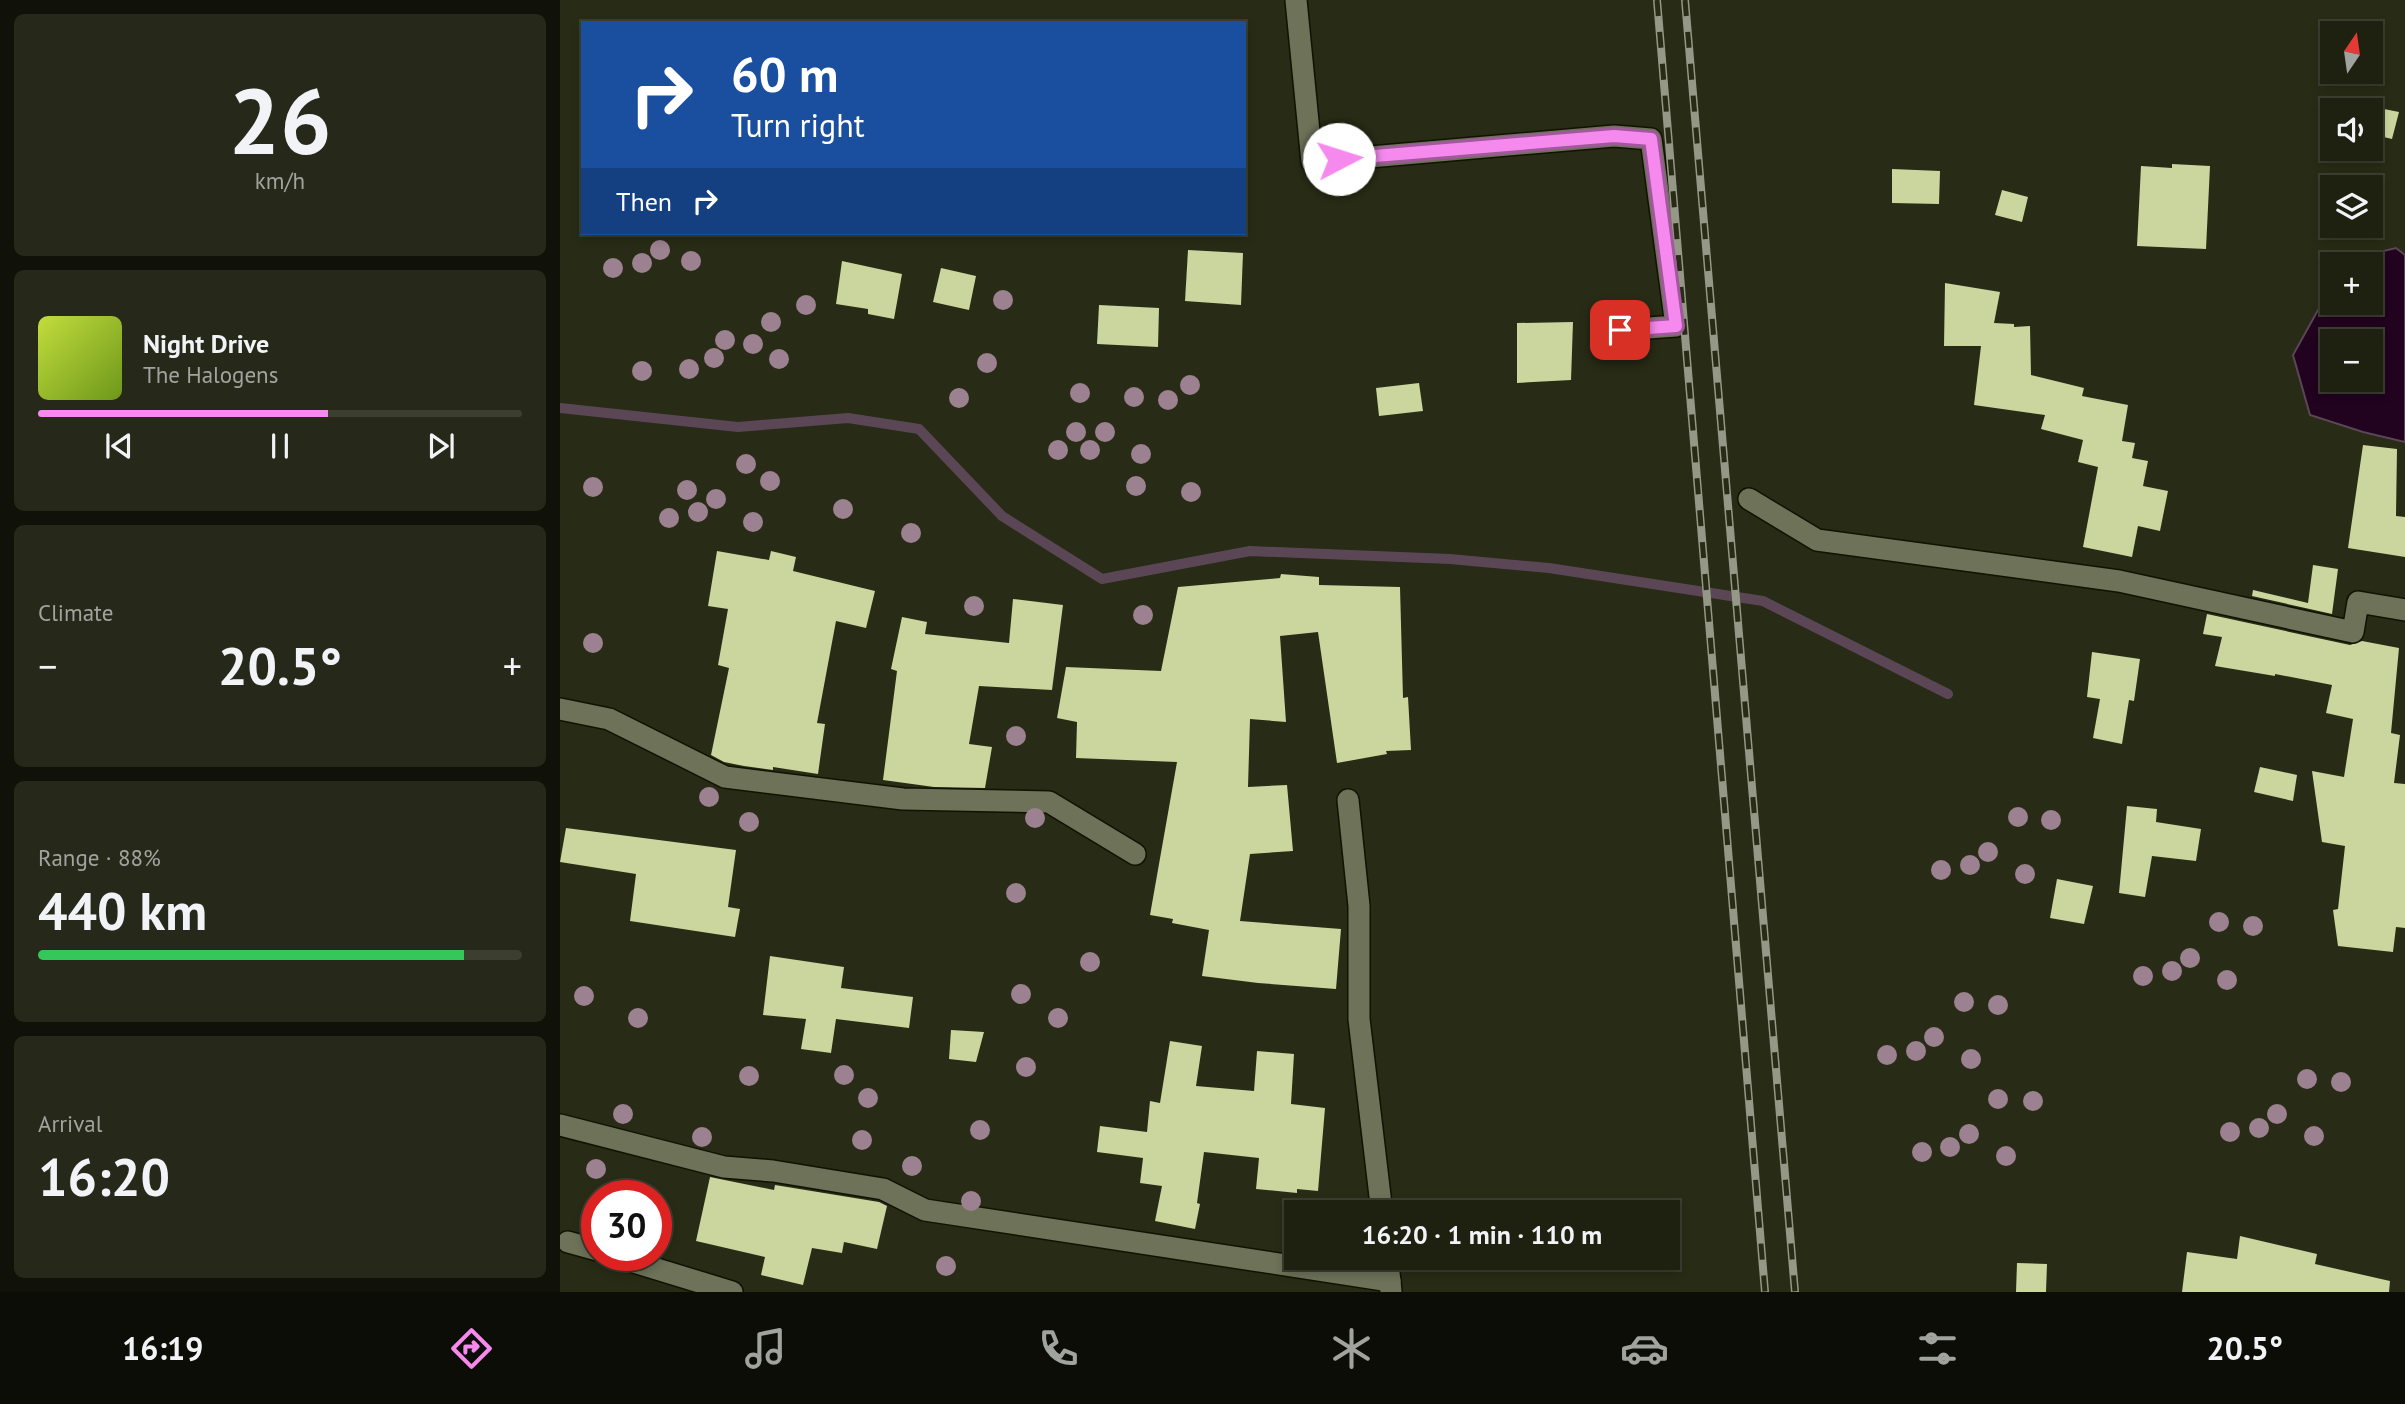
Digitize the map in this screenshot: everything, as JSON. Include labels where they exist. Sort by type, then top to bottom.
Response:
[{"type":"street","points":[[1296,0],[1312,162],[1614,136],[1651,139],[1676,326],[1620,330]]},
{"type":"street","points":[[1749,499],[1817,540],[2119,581],[2353,632],[2358,602],[2405,610]]},
{"type":"street","points":[[560,709],[609,719],[725,777],[903,799],[1049,802],[1135,854]]},
{"type":"street","points":[[1349,800],[1359,906],[1359,1019],[1380,1200]]},
{"type":"street","points":[[560,1125],[724,1167],[773,1171],[883,1189],[925,1210],[1391,1287]]},
{"type":"street","points":[[568,1241],[581,1245]]},
{"type":"street","points":[[663,1271],[732,1292]]},
{"type":"shaded area","points":[[2396,248],[2405,255],[2405,442],[2310,415],[2293,355],[2320,306],[2320,315],[2383,315],[2383,252],[2379,252]]},
{"type":"building","points":[[2383,109],[2399,112],[2392,139],[2383,137]]},
{"type":"building","points":[[2172,164],[2210,166],[2206,249],[2137,246],[2141,166],[2172,168]]},
{"type":"building","points":[[1892,169],[1940,171],[1939,204],[1892,203]]},
{"type":"building","points":[[2002,190],[2028,197],[2022,222],[1995,215]]},
{"type":"building","points":[[1188,250],[1243,253],[1241,305],[1185,301]]},
{"type":"building","points":[[842,261],[902,274],[894,319],[868,314],[868,309],[836,304]]},
{"type":"building","points":[[941,268],[976,276],[969,310],[933,302]]},
{"type":"building","points":[[1945,283],[2000,292],[1994,323],[2014,324],[2014,327],[2030,326],[2031,375],[2084,388],[2082,396],[2128,405],[2122,441],[2135,443],[2132,458],[2148,461],[2143,486],[2168,491],[2160,531],[2138,526],[2132,557],[2083,547],[2098,467],[2078,462],[2083,440],[2041,429],[2045,415],[1974,405],[1981,346],[1944,346]]},
{"type":"building","points":[[1099,305],[1159,308],[1158,347],[1097,344]]},
{"type":"building","points":[[1573,322],[1571,380],[1517,383],[1517,323]]},
{"type":"building","points":[[1419,383],[1423,411],[1379,416],[1376,388]]},
{"type":"building","points":[[2363,445],[2397,449],[2396,516],[2405,517],[2405,557],[2348,548]]},
{"type":"building","points":[[717,551],[769,560],[771,551],[796,557],[793,571],[875,591],[866,628],[836,621],[817,723],[825,724],[818,774],[773,767],[773,770],[744,766],[724,762],[711,755],[729,668],[718,665],[728,609],[708,606]]},
{"type":"building","points":[[2313,565],[2338,569],[2332,614],[2252,596],[2253,590],[2308,603]]},
{"type":"building","points":[[1281,574],[1319,577],[1319,585],[1400,587],[1403,698],[1408,697],[1411,750],[1386,751],[1387,754],[1337,763],[1318,632],[1280,636],[1286,722],[1250,719],[1248,787],[1287,785],[1293,851],[1250,854],[1240,921],[1341,929],[1336,989],[1202,976],[1209,930],[1172,923],[1173,919],[1150,915],[1177,762],[1076,758],[1077,722],[1057,718],[1066,667],[1161,671],[1178,587],[1280,578]]},
{"type":"building","points":[[1013,599],[1063,605],[1052,690],[979,686],[969,744],[992,747],[985,788],[934,787],[883,780],[897,671],[891,669],[902,617],[927,622],[925,634],[1009,643]]},
{"type":"building","points":[[2207,614],[2350,645],[2362,641],[2399,648],[2391,733],[2400,735],[2394,783],[2405,784],[2405,928],[2396,927],[2393,952],[2338,946],[2333,910],[2338,909],[2345,846],[2322,842],[2312,771],[2344,777],[2353,719],[2326,713],[2332,685],[2215,666],[2222,637],[2203,634]]},
{"type":"building","points":[[2092,652],[2140,659],[2134,701],[2129,700],[2122,744],[2093,738],[2100,699],[2087,697]]},
{"type":"building","points":[[2260,767],[2297,775],[2293,801],[2254,792]]},
{"type":"building","points":[[2127,806],[2157,809],[2156,822],[2201,829],[2196,861],[2152,856],[2145,897],[2119,893]]},
{"type":"building","points":[[566,828],[736,850],[728,907],[740,909],[735,937],[630,921],[636,874],[560,862]]},
{"type":"building","points":[[2057,879],[2093,886],[2084,924],[2050,918]]},
{"type":"building","points":[[770,956],[844,967],[841,988],[913,997],[909,1028],[836,1019],[831,1053],[801,1049],[806,1019],[763,1015]]},
{"type":"building","points":[[951,1030],[984,1032],[976,1062],[949,1059]]},
{"type":"building","points":[[1170,1041],[1202,1046],[1196,1086],[1254,1091],[1257,1051],[1294,1054],[1291,1104],[1325,1108],[1318,1191],[1297,1189],[1297,1193],[1256,1189],[1259,1158],[1204,1152],[1195,1229],[1155,1221],[1162,1186],[1140,1183],[1143,1158],[1097,1152],[1100,1126],[1147,1132],[1150,1101],[1160,1103]]},
{"type":"building","points":[[710,1177],[774,1190],[775,1185],[879,1202],[887,1206],[877,1249],[844,1242],[842,1253],[812,1248],[803,1285],[761,1275],[765,1257],[696,1241]]},
{"type":"building","points":[[2240,1236],[2317,1254],[2315,1264],[2390,1281],[2389,1292],[2182,1292],[2187,1252],[2237,1259]]},
{"type":"building","points":[[2017,1263],[2047,1264],[2046,1292],[2016,1292]]},
{"type":"waterway","points":[[560,408],[738,427],[848,418],[919,429],[1002,516],[1102,579],[1250,551],[1450,559],[1549,568],[1763,601],[1948,694]]},
{"type":"railway","points":[[1657,0],[1765,1292]]},
{"type":"railway","points":[[1685,0],[1795,1292]]},
{"type":"route","points":[[1339,159],[1614,136],[1651,139],[1676,326],[1620,330]]}]
